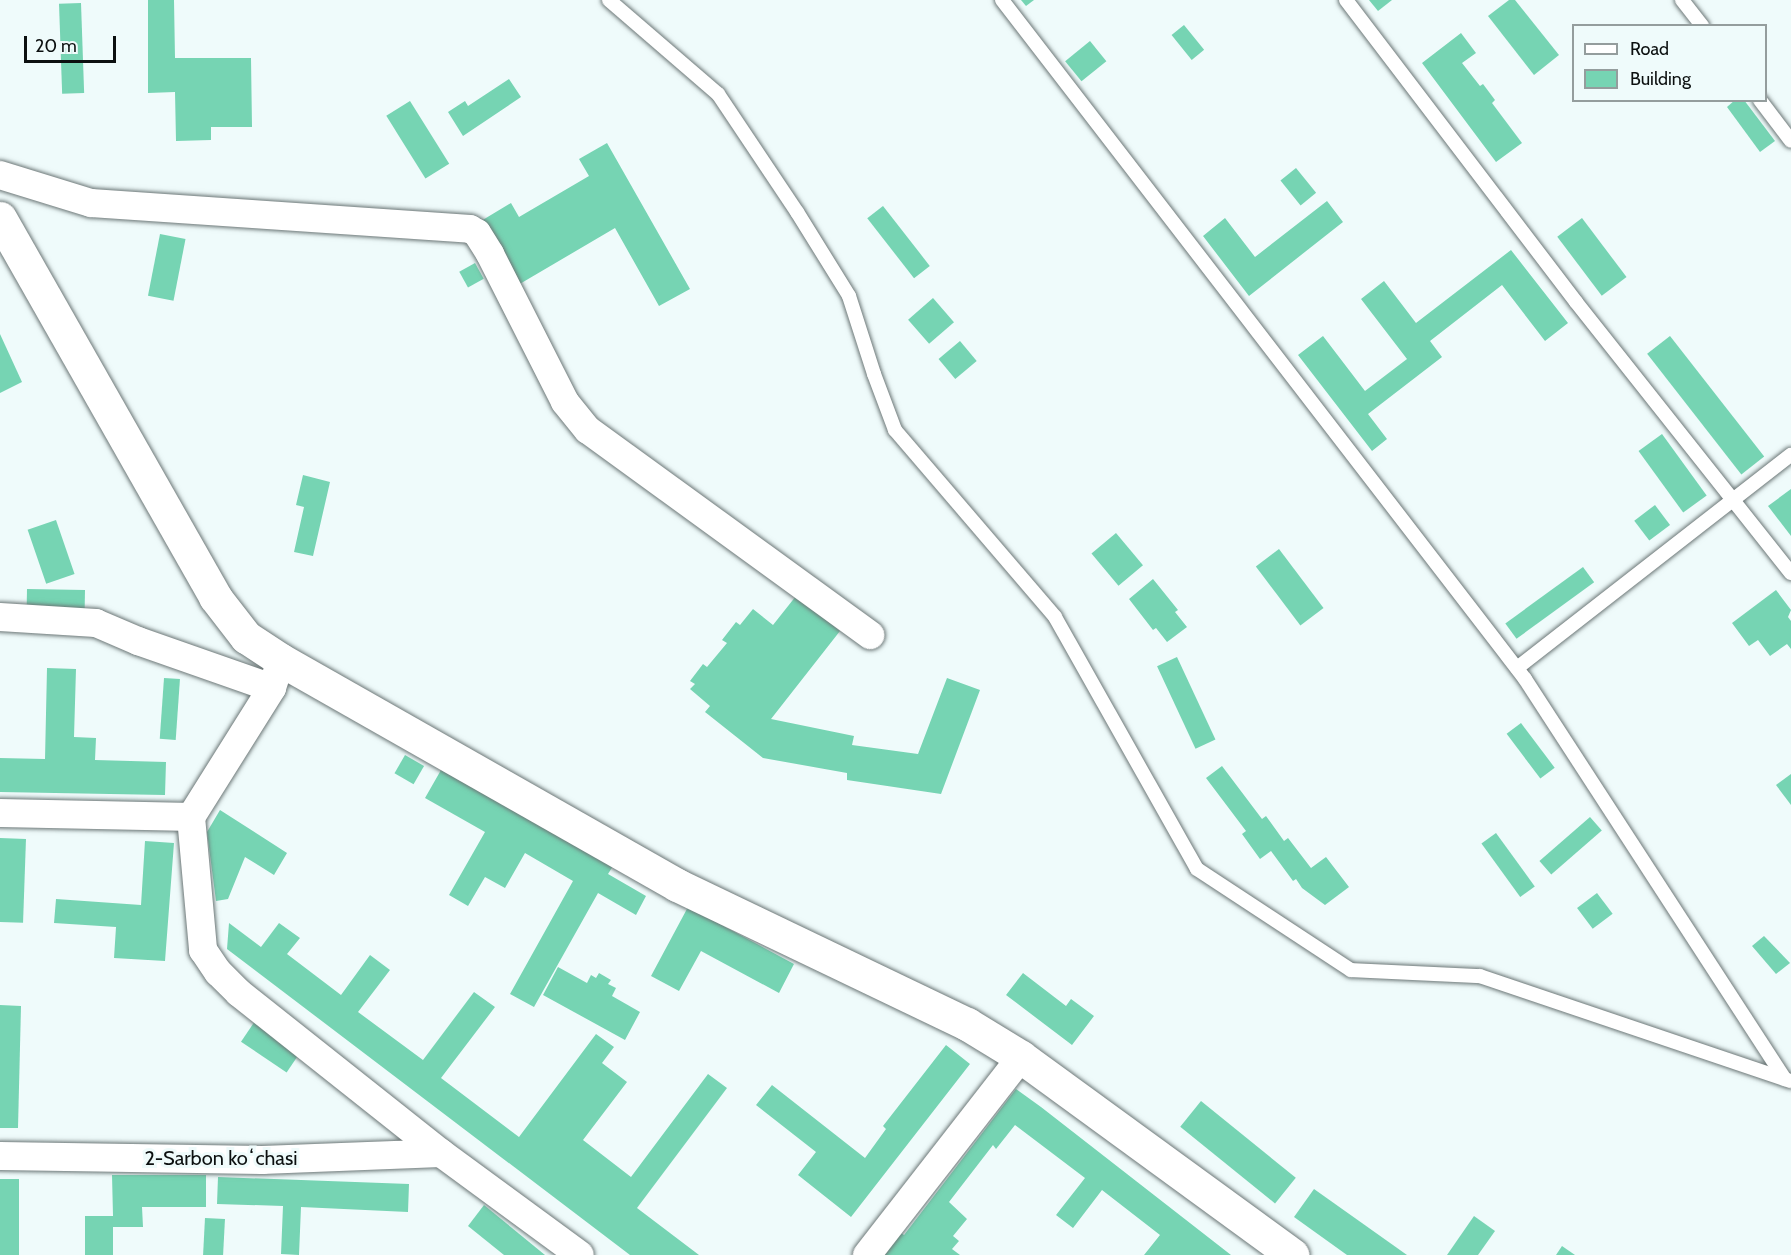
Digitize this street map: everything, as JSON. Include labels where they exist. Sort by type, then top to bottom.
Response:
[{"type":"street","points":[[0,175],[92,203],[470,229],[477,233],[490,254],[565,402],[588,430],[870,635]]},
{"type":"street","points":[[0,219],[215,597],[276,674]]},
{"type":"street","points":[[0,616],[96,623],[138,641],[276,674],[677,885],[967,1024],[1021,1057],[1293,1255]]},
{"type":"street","points":[[276,674],[191,817],[203,950],[218,972],[239,993],[441,1153],[580,1255]]},
{"type":"street","points":[[0,813],[191,817]]},
{"type":"street","points":[[867,1255],[1021,1057]]},
{"type":"street","name":"2-Sarbon koʻchasi","points":[[0,1156],[262,1160],[441,1153]]},
{"type":"lane","points":[[609,0],[718,94],[797,212],[849,296],[874,374],[896,430],[1054,617],[1197,869],[1351,970],[1480,976],[1788,1080]]},
{"type":"lane","points":[[1002,0],[1517,668],[1788,1080]]},
{"type":"lane","points":[[1346,0],[1576,302],[1791,573]]},
{"type":"lane","points":[[1682,0],[1700,24]]},
{"type":"lane","points":[[1762,102],[1791,141]]},
{"type":"lane","points":[[1517,668],[1791,455]]},
{"type":"building","points":[[148,0],[174,0],[175,58],[251,58],[252,127],[211,127],[211,140],[176,141],[175,92],[148,93]]},
{"type":"building","points":[[1021,0],[1034,0],[1026,6]]},
{"type":"building","points":[[1369,0],[1392,0],[1378,11]]},
{"type":"building","points":[[1509,0],[1515,0],[1559,55],[1534,75],[1488,16]]},
{"type":"building","points":[[81,3],[84,93],[62,94],[59,4]]},
{"type":"building","points":[[1184,25],[1204,50],[1192,60],[1172,35]]},
{"type":"building","points":[[1461,33],[1476,53],[1462,63],[1480,86],[1483,84],[1495,100],[1492,103],[1522,143],[1496,162],[1422,63]]},
{"type":"building","points":[[1090,41],[1106,61],[1081,81],[1065,61]]},
{"type":"building","points":[[509,79],[521,97],[463,136],[448,112],[465,101],[468,106]]},
{"type":"building","points":[[410,101],[449,164],[425,179],[386,116]]},
{"type":"building","points":[[1733,102],[1746,102],[1775,141],[1760,152],[1727,107]]},
{"type":"building","points":[[607,143],[690,289],[659,306],[615,228],[518,285],[481,221],[511,203],[519,217],[589,176],[579,159]]},
{"type":"building","points":[[1296,168],[1316,193],[1301,205],[1280,181]]},
{"type":"building","points":[[1327,201],[1343,222],[1249,296],[1203,236],[1225,218],[1255,257]]},
{"type":"building","points":[[883,206],[930,266],[914,278],[867,218]]},
{"type":"building","points":[[1582,218],[1627,277],[1602,296],[1557,237]]},
{"type":"building","points":[[160,234],[186,239],[174,301],[148,296]]},
{"type":"building","points":[[1511,250],[1568,323],[1545,341],[1502,285],[1430,341],[1442,357],[1368,414],[1387,439],[1372,451],[1298,355],[1323,336],[1365,391],[1407,359],[1361,299],[1384,281],[1416,323]]},
{"type":"building","points":[[475,263],[484,279],[468,287],[459,272]]},
{"type":"building","points":[[933,298],[954,322],[929,344],[908,320]]},
{"type":"building","points":[[0,334],[22,382],[0,393]]},
{"type":"building","points":[[1670,336],[1764,457],[1741,474],[1647,354]]},
{"type":"building","points":[[960,341],[977,361],[955,379],[939,359]]},
{"type":"building","points":[[1662,434],[1707,495],[1683,513],[1639,451]]},
{"type":"building","points":[[303,475],[330,482],[313,556],[294,552],[304,507],[296,505]]},
{"type":"building","points":[[1791,489],[1791,536],[1768,506]]},
{"type":"building","points":[[1655,505],[1670,525],[1649,541],[1634,521]]},
{"type":"building","points":[[56,520],[75,574],[46,584],[28,530]]},
{"type":"building","points":[[1116,533],[1143,565],[1118,586],[1091,554]]},
{"type":"building","points":[[1279,549],[1324,608],[1300,626],[1256,566]]},
{"type":"building","points":[[1583,567],[1594,582],[1517,639],[1505,623]]},
{"type":"building","points":[[1153,579],[1178,610],[1175,612],[1187,627],[1167,642],[1156,628],[1153,630],[1129,599]]},
{"type":"building","points":[[27,589],[85,590],[85,610],[27,609]]},
{"type":"building","points":[[1776,590],[1791,610],[1788,617],[1791,621],[1791,649],[1787,644],[1770,656],[1758,640],[1749,646],[1732,623]]},
{"type":"building","points":[[796,596],[840,631],[771,719],[854,736],[852,745],[918,754],[947,678],[980,690],[941,794],[847,780],[847,773],[763,758],[705,712],[710,706],[690,689],[695,684],[690,681],[703,664],[707,667],[727,643],[722,640],[736,622],[740,625],[753,609],[773,625]]},
{"type":"building","points":[[1177,657],[1215,739],[1196,749],[1157,666]]},
{"type":"building","points":[[47,668],[76,669],[74,737],[96,738],[95,760],[166,762],[165,795],[0,792],[0,758],[45,759]]},
{"type":"building","points":[[164,678],[180,679],[176,740],[160,739]]},
{"type":"building","points":[[1521,723],[1555,768],[1540,779],[1507,734]]},
{"type":"building","points":[[405,755],[424,766],[414,784],[394,773]]},
{"type":"building","points":[[1222,766],[1262,819],[1266,816],[1284,841],[1288,838],[1311,868],[1326,857],[1349,887],[1325,905],[1302,888],[1296,879],[1293,881],[1271,851],[1260,859],[1242,834],[1246,831],[1206,778]]},
{"type":"building","points":[[441,770],[613,866],[608,874],[646,896],[636,915],[598,893],[534,1007],[510,994],[573,881],[525,853],[505,888],[485,877],[468,906],[449,895],[485,832],[425,798]]},
{"type":"building","points":[[1791,774],[1791,805],[1776,785]]},
{"type":"building","points":[[220,810],[287,853],[274,875],[245,857],[228,899],[216,901],[207,832]]},
{"type":"building","points":[[1590,817],[1602,831],[1551,875],[1539,861]]},
{"type":"building","points":[[1496,833],[1535,886],[1520,897],[1481,844]]},
{"type":"building","points":[[0,838],[26,839],[23,923],[0,922]]},
{"type":"building","points":[[145,841],[174,843],[165,961],[114,958],[116,927],[54,923],[56,899],[141,905]]},
{"type":"building","points":[[1597,893],[1613,914],[1593,929],[1577,908]]},
{"type":"building","points":[[688,907],[794,964],[779,993],[701,951],[679,991],[651,976]]},
{"type":"building","points":[[229,923],[261,947],[279,923],[300,938],[287,954],[341,995],[370,955],[390,970],[358,1012],[423,1060],[474,992],[495,1007],[441,1078],[519,1137],[596,1034],[614,1047],[602,1063],[627,1082],[583,1140],[631,1177],[708,1074],[727,1088],[637,1208],[699,1255],[630,1255],[227,949]]},
{"type":"building","points":[[1764,936],[1790,963],[1776,974],[1752,946]]},
{"type":"building","points":[[558,967],[587,983],[591,975],[596,978],[599,973],[611,980],[608,984],[616,988],[612,996],[640,1012],[625,1040],[543,995]]},
{"type":"building","points":[[1023,973],[1066,1006],[1071,999],[1094,1016],[1072,1045],[1006,995]]},
{"type":"building","points":[[0,1005],[21,1006],[18,1128],[0,1128]]},
{"type":"building","points":[[255,1021],[301,1052],[287,1072],[241,1042]]},
{"type":"building","points":[[946,1045],[970,1064],[851,1217],[798,1175],[816,1152],[756,1105],[772,1085],[865,1158],[886,1129],[883,1126]]},
{"type":"building","points":[[1016,1089],[1231,1255],[1144,1255],[1160,1235],[1102,1190],[1073,1228],[1056,1215],[1085,1178],[1015,1125],[996,1149],[993,1145],[949,1202],[967,1219],[953,1236],[959,1241],[952,1249],[960,1255],[878,1255],[897,1230],[904,1235]]},
{"type":"building","points":[[1201,1101],[1296,1178],[1275,1203],[1180,1127]]},
{"type":"building","points":[[112,1175],[206,1175],[206,1207],[142,1207],[143,1227],[113,1227],[113,1255],[85,1255],[85,1216],[113,1216]]},
{"type":"building","points":[[218,1177],[409,1184],[408,1212],[301,1207],[299,1255],[281,1254],[283,1206],[217,1204]]},
{"type":"building","points":[[0,1179],[19,1179],[19,1255],[0,1255]]},
{"type":"building","points":[[1314,1189],[1407,1255],[1347,1255],[1294,1217]]},
{"type":"building","points":[[484,1205],[545,1255],[504,1255],[468,1226]]},
{"type":"building","points":[[1474,1216],[1495,1231],[1478,1255],[1447,1255]]},
{"type":"building","points":[[205,1218],[225,1219],[223,1255],[203,1255]]},
{"type":"building","points":[[1562,1246],[1575,1255],[1556,1255]]}]
